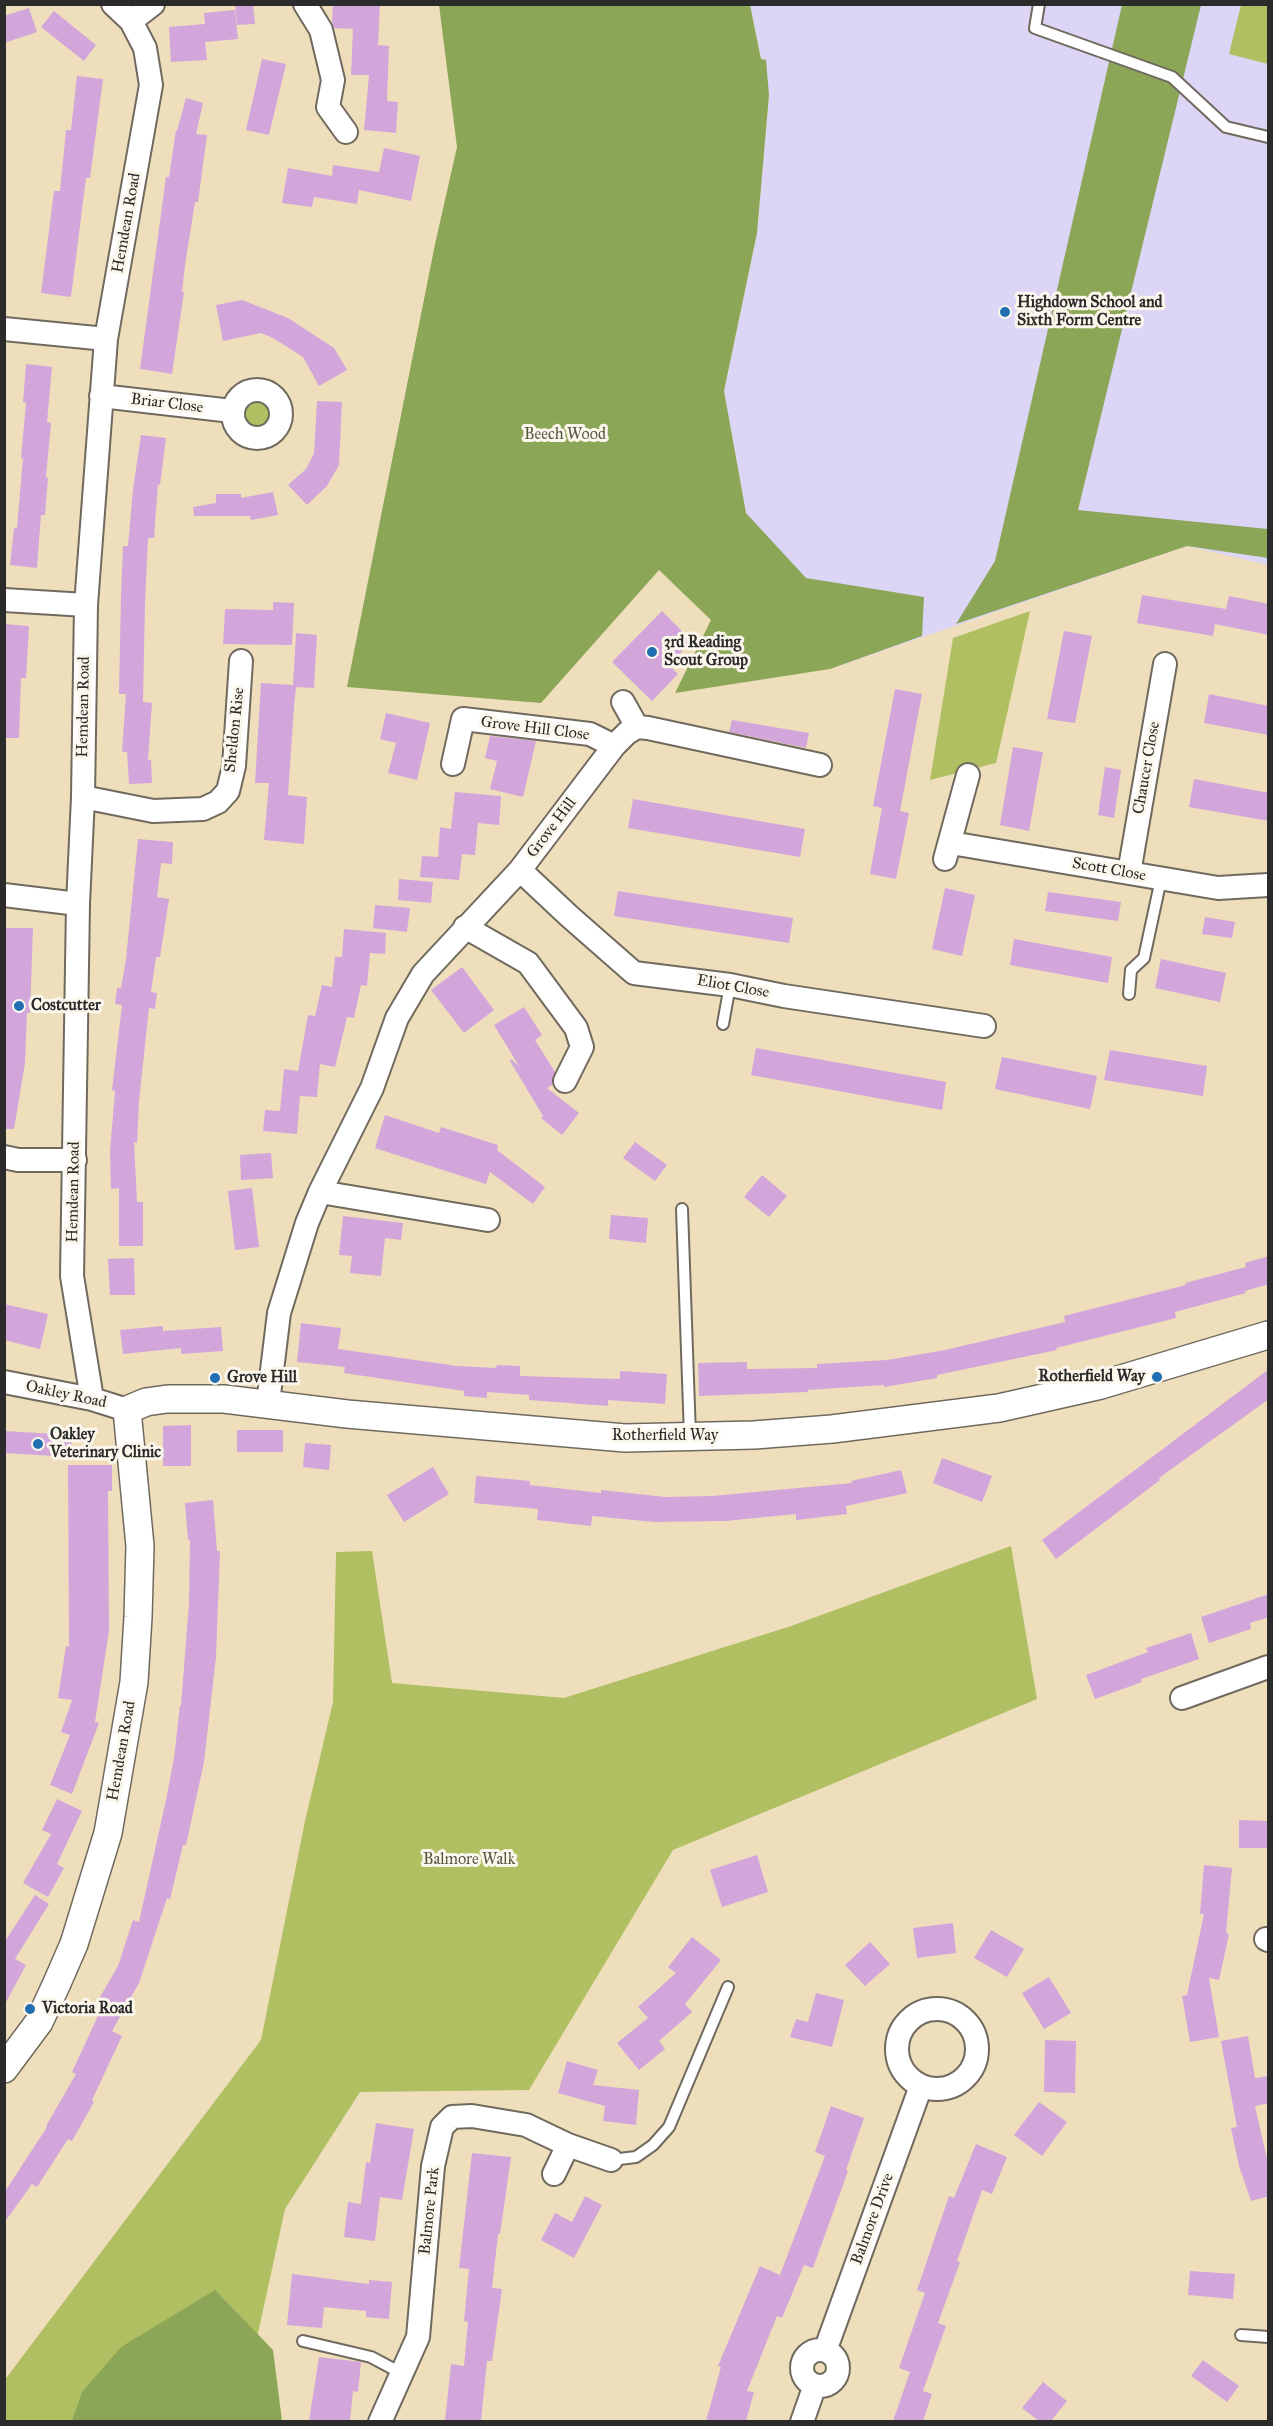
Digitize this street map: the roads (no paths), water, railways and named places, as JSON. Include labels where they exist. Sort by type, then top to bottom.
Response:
[{"type":"street","name":"Hemdean Road","points":[[92,1399],[72,1276],[86,605],[106,339],[151,85],[145,48],[131,21],[113,4]]},
{"type":"street","points":[[131,21],[153,4]]},
{"type":"street","points":[[305,4],[321,30],[333,80],[328,107],[345,132]]},
{"type":"street","points":[[4,329],[106,339]]},
{"type":"street","name":"Briar Close","points":[[101,396],[232,411]]},
{"type":"street","points":[[4,600],[86,605]]},
{"type":"street","name":"Sheldon Rise","points":[[83,797],[153,811],[203,809],[218,801],[228,790],[234,766],[241,661]]},
{"type":"street","name":"Chaucer Close","points":[[1129,873],[1165,664]]},
{"type":"street","points":[[623,702],[637,727],[820,765]]},
{"type":"street","name":"Grove Hill Close","points":[[453,764],[463,719],[590,734],[614,746]]},
{"type":"street","name":"Grove Hill","points":[[268,1403],[279,1313],[307,1223],[372,1088],[398,1018],[423,974],[520,870],[614,746],[637,727]]},
{"type":"street","name":"Scott Close","points":[[968,775],[948,851],[1129,873],[1218,888],[1269,885]]},
{"type":"street","name":"Eliot Close","points":[[520,870],[634,973],[730,985],[784,996],[984,1026]]},
{"type":"street","points":[[4,895],[78,904]]},
{"type":"street","points":[[465,927],[528,963],[576,1028],[582,1047],[565,1081]]},
{"type":"street","points":[[4,1157],[18,1160],[75,1160]]},
{"type":"street","points":[[320,1192],[488,1220]]},
{"type":"street","name":"Rotherfield Way","points":[[268,1403],[487,1427],[625,1438],[754,1435],[832,1429],[999,1408],[1101,1385],[1269,1335]]},
{"type":"street","name":"Oakley Road","points":[[4,1382],[92,1399],[127,1410]]},
{"type":"street","points":[[127,1410],[146,1402],[166,1399],[224,1399],[268,1403]]},
{"type":"street","name":"Hemdean Road","points":[[4,2069],[39,2022],[57,1983],[78,1933],[108,1833],[134,1682],[138,1617],[140,1546],[127,1410]]},
{"type":"street","points":[[1182,1698],[1269,1667]]},
{"type":"street","name":"Balmore Drive","points":[[802,2421],[815,2385],[821,2386],[832,2381],[838,2370],[835,2358],[825,2351],[921,2086]]},
{"type":"street","name":"Balmore Park","points":[[380,2421],[418,2337],[433,2166],[442,2127],[452,2117],[472,2116],[526,2125],[568,2145],[611,2160]]},
{"type":"street","points":[[554,2174],[568,2145]]},
{"type":"lane","points":[[1039,4],[1035,28],[1172,77],[1226,127],[1269,137]]},
{"type":"lane","points":[[1129,994],[1131,970],[1144,958],[1161,879]]},
{"type":"lane","points":[[723,1024],[730,985]]},
{"type":"lane","points":[[682,1209],[690,1436]]},
{"type":"lane","name":"Balmore Park","points":[[611,2160],[636,2157],[653,2145],[669,2127],[728,1987]]},
{"type":"lane","points":[[1241,2335],[1269,2337]]},
{"type":"lane","points":[[303,2341],[370,2357],[400,2373]]},
{"type":"place","name":"Highdown School and Sixth Form Centre","points":[[1005,312]]},
{"type":"place","name":"3rd Reading Scout Group","points":[[652,652]]},
{"type":"place","name":"Costcutter","points":[[19,1006]]},
{"type":"place","name":"Rotherfield Way","points":[[1157,1377]]},
{"type":"place","name":"Grove Hill","points":[[215,1378]]},
{"type":"place","name":"Oakley Veterinary Clinic","points":[[38,1444]]},
{"type":"place","name":"Victoria Road","points":[[30,2009]]},
{"type":"park label","name":"Beech Wood","points":[[565,435]]},
{"type":"park label","name":"Balmore Walk","points":[[469,1860]]}]
